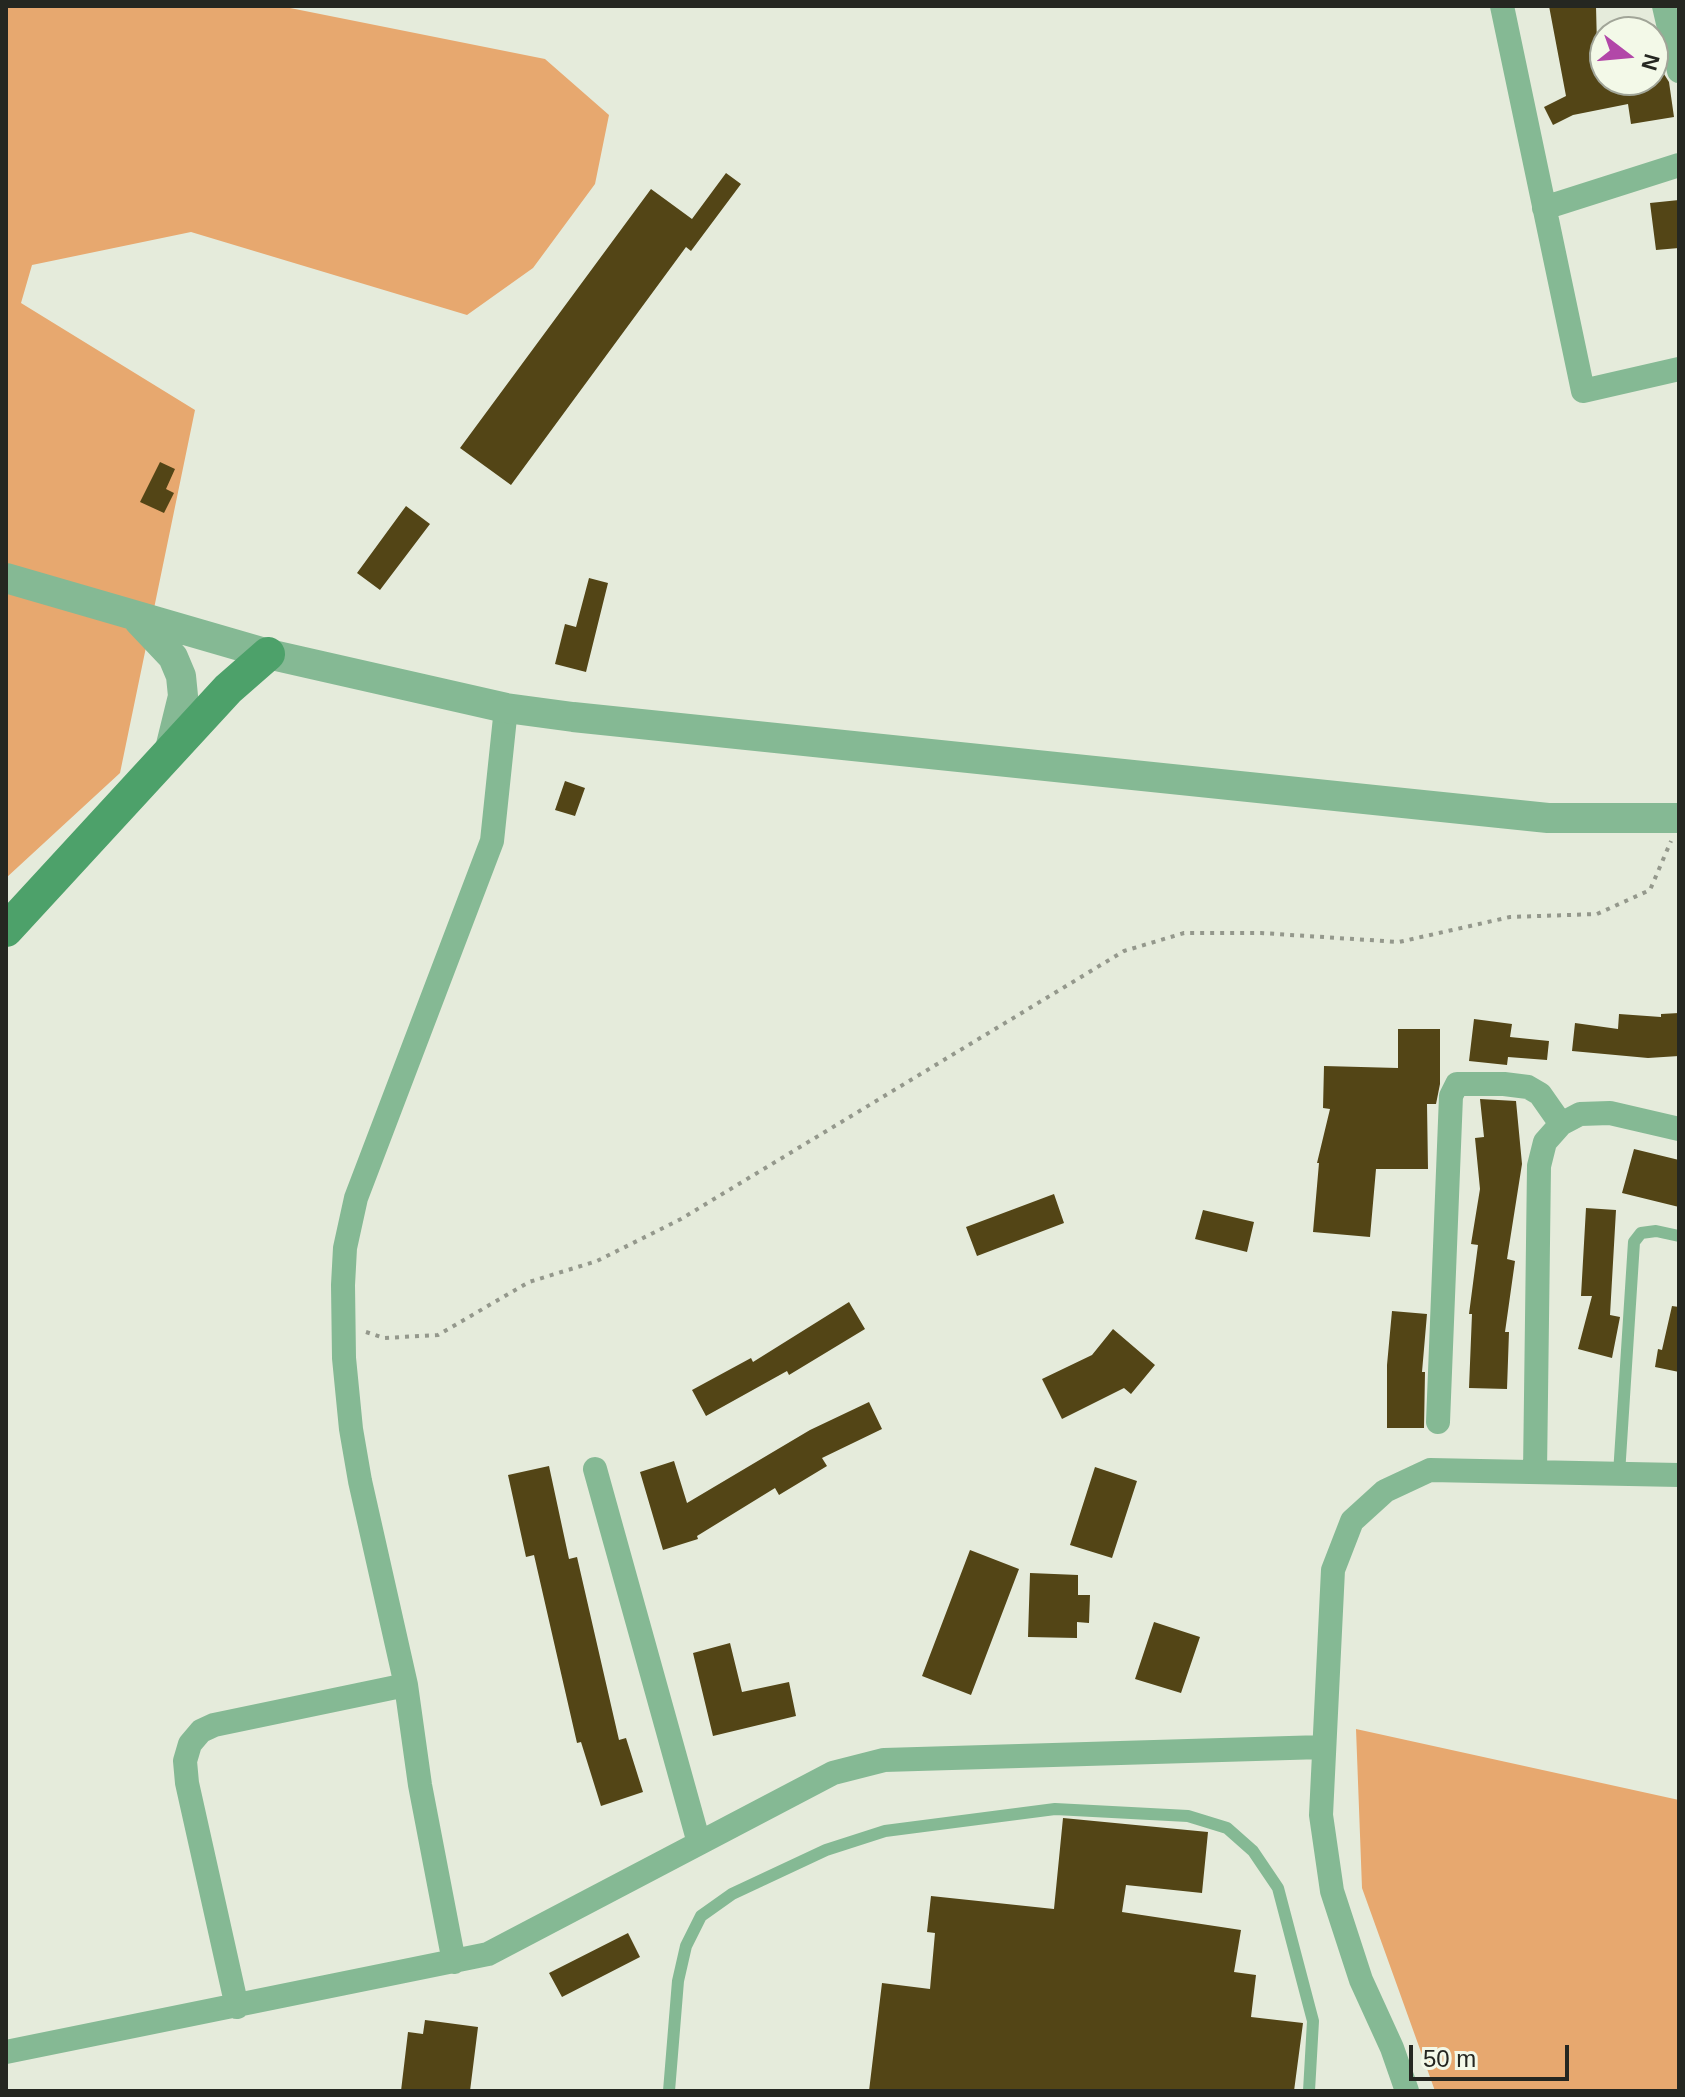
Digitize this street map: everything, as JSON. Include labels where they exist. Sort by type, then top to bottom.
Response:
[{"type":"main road","points":[[6,930],[228,689],[268,654]]},
{"type":"street","points":[[1502,6],[1583,391],[1679,369]]},
{"type":"street","points":[[1665,6],[1679,71]]},
{"type":"street","points":[[1544,208],[1679,165]]},
{"type":"street","points":[[6,578],[268,654],[506,708],[1548,818],[1676,828]]},
{"type":"street","points":[[134,617],[162,643],[173,657],[181,676],[183,696],[169,753]]},
{"type":"street","points":[[454,1962],[420,1785],[406,1685],[351,1429],[343,1325],[345,1248],[356,1198],[492,841],[506,708]]},
{"type":"street","points":[[1438,1422],[1451,1096],[1457,1084],[1528,1087],[1540,1094],[1561,1124]]},
{"type":"street","points":[[1535,1472],[1539,1166],[1545,1142],[1561,1124],[1580,1114],[1610,1113],[1679,1129]]},
{"type":"street","points":[[595,1469],[699,1843]]},
{"type":"street","points":[[1407,2091],[1392,2048],[1361,1980],[1332,1891],[1321,1815],[1333,1570],[1352,1521],[1385,1491],[1430,1470],[1679,1475]]},
{"type":"street","points":[[237,2007],[187,1783],[185,1761],[190,1744],[201,1731],[214,1725],[406,1685]]},
{"type":"street","points":[[6,2052],[488,1954],[833,1773],[884,1760],[1323,1747]]},
{"type":"lane","points":[[1619,1474],[1634,1242],[1641,1233],[1656,1231],[1679,1236]]},
{"type":"lane","points":[[669,2091],[678,1981],[686,1946],[701,1916],[732,1894],[826,1850],[885,1831],[1055,1809],[1188,1816],[1227,1828],[1253,1851],[1278,1888],[1313,2021],[1309,2091]]},
{"type":"path","points":[[343,1325],[384,1338],[438,1335],[529,1282],[597,1261],[681,1219],[1124,951],[1184,933],[1261,933],[1399,942],[1510,917],[1597,914],[1650,890],[1676,828]]},
{"type":"shaded area","points":[[6,6],[280,6],[545,59],[609,115],[595,184],[533,268],[467,315],[191,232],[32,265],[21,303],[195,410],[120,773],[6,878]]},
{"type":"shaded area","points":[[1356,1729],[1679,1800],[1679,2091],[1435,2091],[1362,1888]]},
{"type":"building","points":[[1549,6],[1596,6],[1596,16],[1589,16],[1589,96],[1669,96],[1669,82],[1674,117],[1631,124],[1628,104],[1573,115],[1553,125],[1544,107],[1566,96]]},
{"type":"building","points":[[726,173],[741,184],[691,251],[686,247],[511,485],[460,448],[651,189],[692,219]]},
{"type":"building","points":[[1679,200],[1679,248],[1656,250],[1650,203]]},
{"type":"building","points":[[160,462],[175,469],[166,489],[174,493],[164,513],[140,502]]},
{"type":"building","points":[[406,506],[430,524],[380,590],[357,573]]},
{"type":"building","points":[[589,578],[608,583],[586,672],[555,664],[565,624],[576,627]]},
{"type":"building","points":[[565,781],[585,788],[575,816],[555,810]]},
{"type":"building","points":[[1679,1013],[1679,1056],[1648,1058],[1572,1051],[1575,1023],[1618,1029],[1619,1014],[1661,1017],[1661,1014]]},
{"type":"building","points":[[1474,1019],[1512,1024],[1510,1037],[1549,1041],[1547,1060],[1508,1057],[1507,1065],[1469,1061]]},
{"type":"building","points":[[1398,1029],[1440,1029],[1440,1084],[1436,1104],[1427,1104],[1428,1169],[1376,1169],[1370,1237],[1313,1232],[1317,1163],[1330,1109],[1323,1108],[1324,1066],[1398,1068]]},
{"type":"building","points":[[1480,1099],[1516,1101],[1522,1164],[1507,1259],[1515,1261],[1505,1332],[1509,1332],[1507,1389],[1469,1388],[1472,1314],[1469,1314],[1478,1245],[1471,1244],[1480,1189],[1475,1138],[1484,1137]]},
{"type":"building","points":[[1634,1149],[1679,1160],[1679,1207],[1622,1193]]},
{"type":"building","points":[[1054,1194],[1064,1223],[977,1256],[966,1227]]},
{"type":"building","points":[[1586,1208],[1616,1210],[1610,1315],[1620,1317],[1612,1358],[1578,1349],[1592,1296],[1581,1296]]},
{"type":"building","points":[[1203,1210],[1254,1222],[1247,1252],[1195,1239]]},
{"type":"building","points":[[849,1302],[865,1329],[789,1375],[787,1371],[706,1416],[692,1390],[751,1358],[753,1362]]},
{"type":"building","points":[[1672,1306],[1679,1307],[1679,1372],[1655,1367]]},
{"type":"building","points":[[1392,1311],[1427,1314],[1422,1372],[1425,1372],[1424,1428],[1387,1428],[1387,1365]]},
{"type":"building","points":[[1113,1329],[1155,1365],[1131,1394],[1124,1388],[1062,1419],[1042,1379],[1092,1355]]},
{"type":"building","points":[[869,1402],[882,1429],[822,1458],[827,1466],[779,1495],[775,1488],[697,1536],[698,1539],[663,1550],[640,1472],[674,1461],[687,1503],[810,1430]]},
{"type":"building","points":[[549,1466],[569,1559],[577,1557],[619,1740],[626,1738],[643,1792],[601,1806],[581,1742],[577,1743],[534,1555],[526,1557],[508,1475]]},
{"type":"building","points":[[1095,1467],[1137,1481],[1112,1558],[1070,1545]]},
{"type":"building","points":[[970,1550],[1019,1569],[971,1695],[922,1676]]},
{"type":"building","points":[[1030,1573],[1078,1575],[1078,1595],[1090,1595],[1089,1623],[1077,1622],[1077,1638],[1028,1637]]},
{"type":"building","points":[[1154,1622],[1200,1637],[1181,1693],[1135,1679]]},
{"type":"building","points":[[730,1643],[742,1692],[789,1682],[796,1716],[713,1736],[693,1653]]},
{"type":"building","points":[[1063,1818],[1208,1832],[1202,1893],[1126,1885],[1122,1912],[1241,1930],[1234,1972],[1256,1975],[1251,2017],[1303,2023],[1294,2091],[869,2091],[882,1983],[930,1989],[935,1933],[927,1932],[931,1896],[1054,1909]]},
{"type":"building","points":[[628,1933],[640,1957],[562,1997],[549,1973]]},
{"type":"building","points":[[425,2020],[478,2027],[470,2091],[401,2091],[408,2032],[423,2034]]}]
